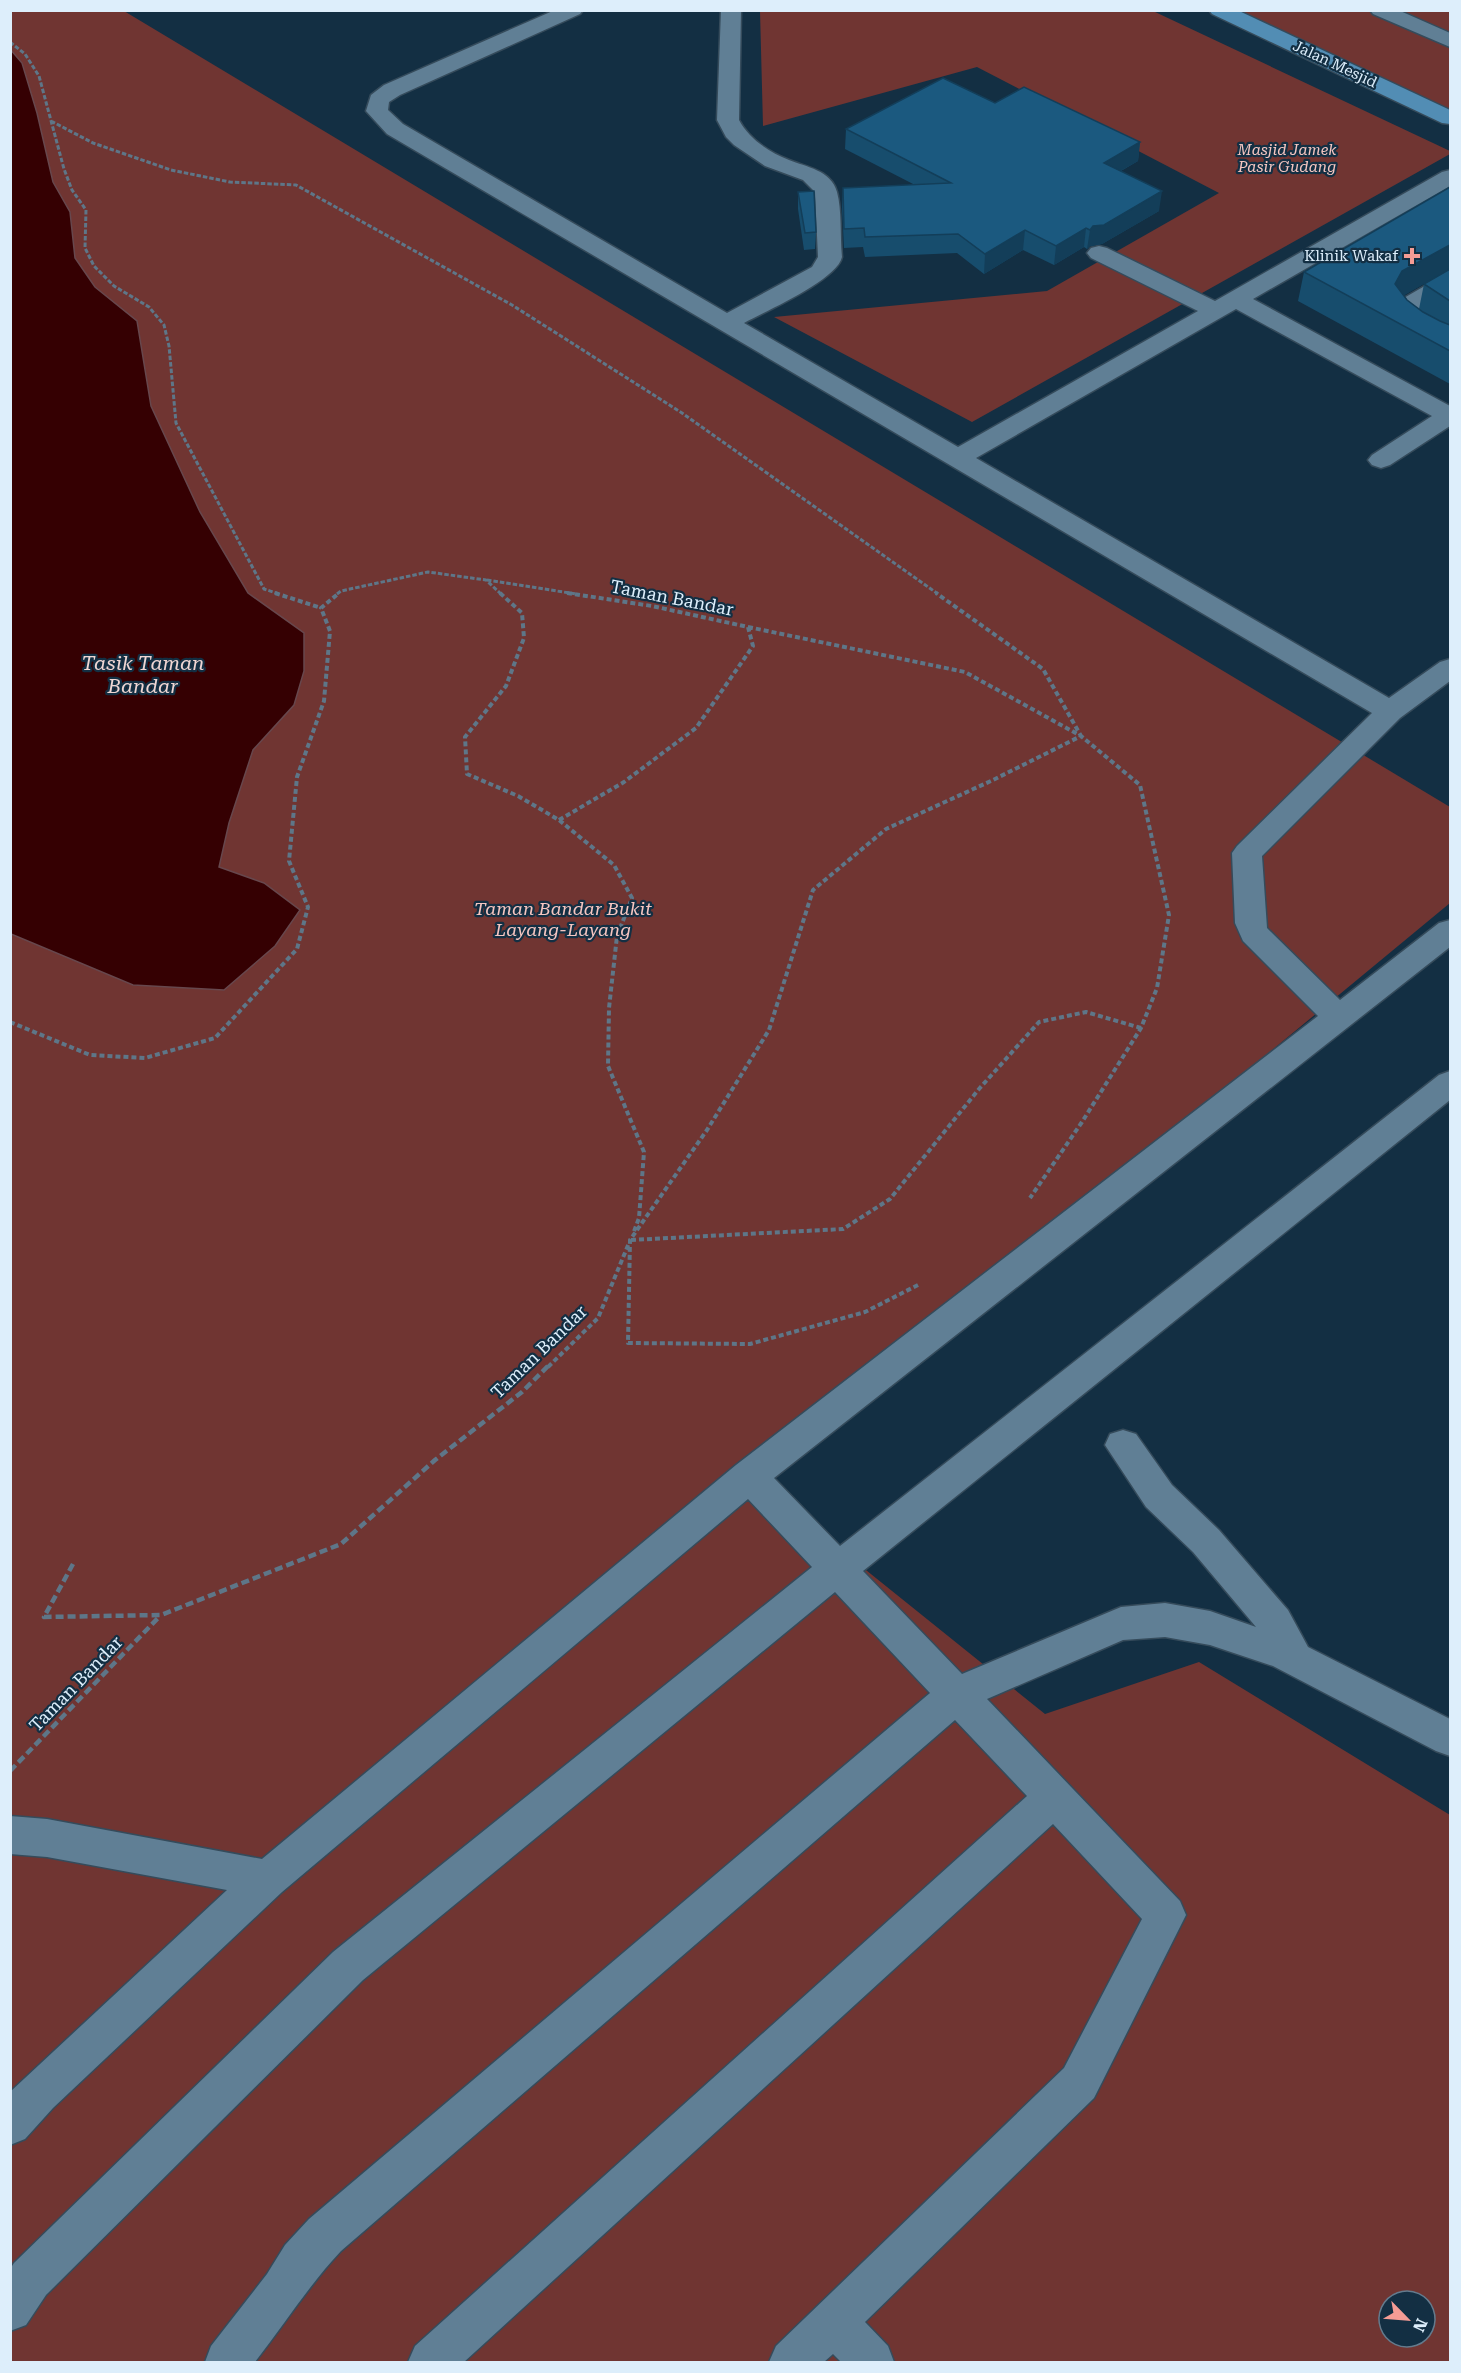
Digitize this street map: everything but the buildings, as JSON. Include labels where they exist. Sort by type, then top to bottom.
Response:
[{"type":"main road","name":"Jalan Mesjid","points":[[1219,10],[1450,118]]},
{"type":"street","points":[[573,10],[392,90],[379,100],[377,111],[395,129],[1390,711]]},
{"type":"street","points":[[728,323],[820,272],[829,262],[830,256],[826,192],[821,183],[803,172],[775,162],[737,137],[732,131],[728,120],[731,10]]},
{"type":"street","points":[[1380,10],[1450,41]]},
{"type":"street","points":[[957,458],[1450,177]]},
{"type":"street","points":[[1099,253],[1227,305],[1450,416]]},
{"type":"street","points":[[1450,281],[1405,307],[1403,314],[1407,321],[1450,347]]},
{"type":"street","points":[[1381,460],[1450,416]]},
{"type":"street","points":[[1338,1017],[1254,933],[1250,923],[1247,853],[1390,711],[1450,668]]},
{"type":"street","points":[[10,2124],[46,2086],[268,1879],[749,1476],[1450,931]]},
{"type":"street","points":[[10,2309],[30,2279],[348,1966],[779,1614],[905,1518],[1450,1083]]},
{"type":"street","points":[[1123,1444],[1159,1496],[1206,1541],[1275,1622],[1295,1659]]},
{"type":"street","points":[[749,1476],[1166,1915],[1078,2083],[792,2362]]},
{"type":"street","points":[[227,2362],[282,2290],[301,2261],[325,2235],[957,1694],[1121,1624],[1143,1621],[1188,1623],[1272,1648],[1450,1738]]},
{"type":"street","points":[[430,2362],[1055,1797]]},
{"type":"street","points":[[10,1835],[46,1838],[268,1879]]},
{"type":"street","points":[[832,2322],[872,2362]]},
{"type":"path","points":[[10,42],[25,54],[39,76],[72,190],[86,210],[85,248],[94,266],[114,286],[149,307],[164,325],[169,346],[176,423],[264,589],[321,608],[330,631],[324,701],[297,777],[289,861],[308,907],[297,949],[271,980],[215,1038],[145,1058],[90,1056],[10,1022]]},
{"type":"path","points":[[51,122],[93,143],[171,170],[230,182],[296,185],[512,305],[681,413],[1043,669],[1081,736]]},
{"type":"path","name":"Taman Bandar","points":[[321,608],[341,591],[428,572],[652,606],[748,627],[753,646],[696,728],[624,782],[559,820]]},
{"type":"path","name":"Taman Bandar","points":[[73,1564],[44,1617],[161,1615],[341,1545],[435,1460],[522,1392],[598,1318],[639,1218],[644,1152],[608,1066],[609,1008],[617,936],[632,898],[615,865],[559,820],[518,796],[467,774],[465,737],[506,686],[524,638],[522,613],[486,580]]},
{"type":"path","points":[[748,627],[965,672],[1081,736],[1140,785],[1169,915],[1157,988],[1141,1028],[1082,1122],[1030,1198]]},
{"type":"path","points":[[923,1282],[865,1311],[750,1344],[628,1344],[630,1240],[707,1130],[769,1030],[813,890],[886,829],[1081,736]]},
{"type":"path","points":[[630,1240],[843,1229],[890,1199],[979,1089],[1039,1022],[1086,1012],[1141,1028]]},
{"type":"path","name":"Taman Bandar","points":[[10,1771],[161,1615]]},
{"type":"green space","name":"Taman Bandar Bukit Layang-Layang","points":[[10,11],[124,11],[1450,807],[1450,903],[878,1376],[749,1476],[1045,1714],[1199,1662],[1450,1815],[1450,2362],[11,2362]]},
{"type":"green space","name":"Masjid Jamek Pasir Gudang","points":[[760,11],[1153,11],[1450,151],[1450,154],[972,422],[774,317],[1047,291],[1219,193],[977,67],[763,126]]},
{"type":"green space","points":[[1219,11],[1450,11],[1450,118]]},
{"type":"water","name":"Tasik Taman Bandar","points":[[10,49],[22,63],[37,113],[53,182],[70,212],[75,258],[95,287],[137,321],[151,406],[200,512],[248,593],[304,633],[304,671],[294,705],[253,750],[229,823],[219,867],[264,883],[300,910],[275,946],[224,990],[133,985],[11,934]]},
{"type":"place","name":"Klinik Wakaf","points":[[1412,256]]}]
